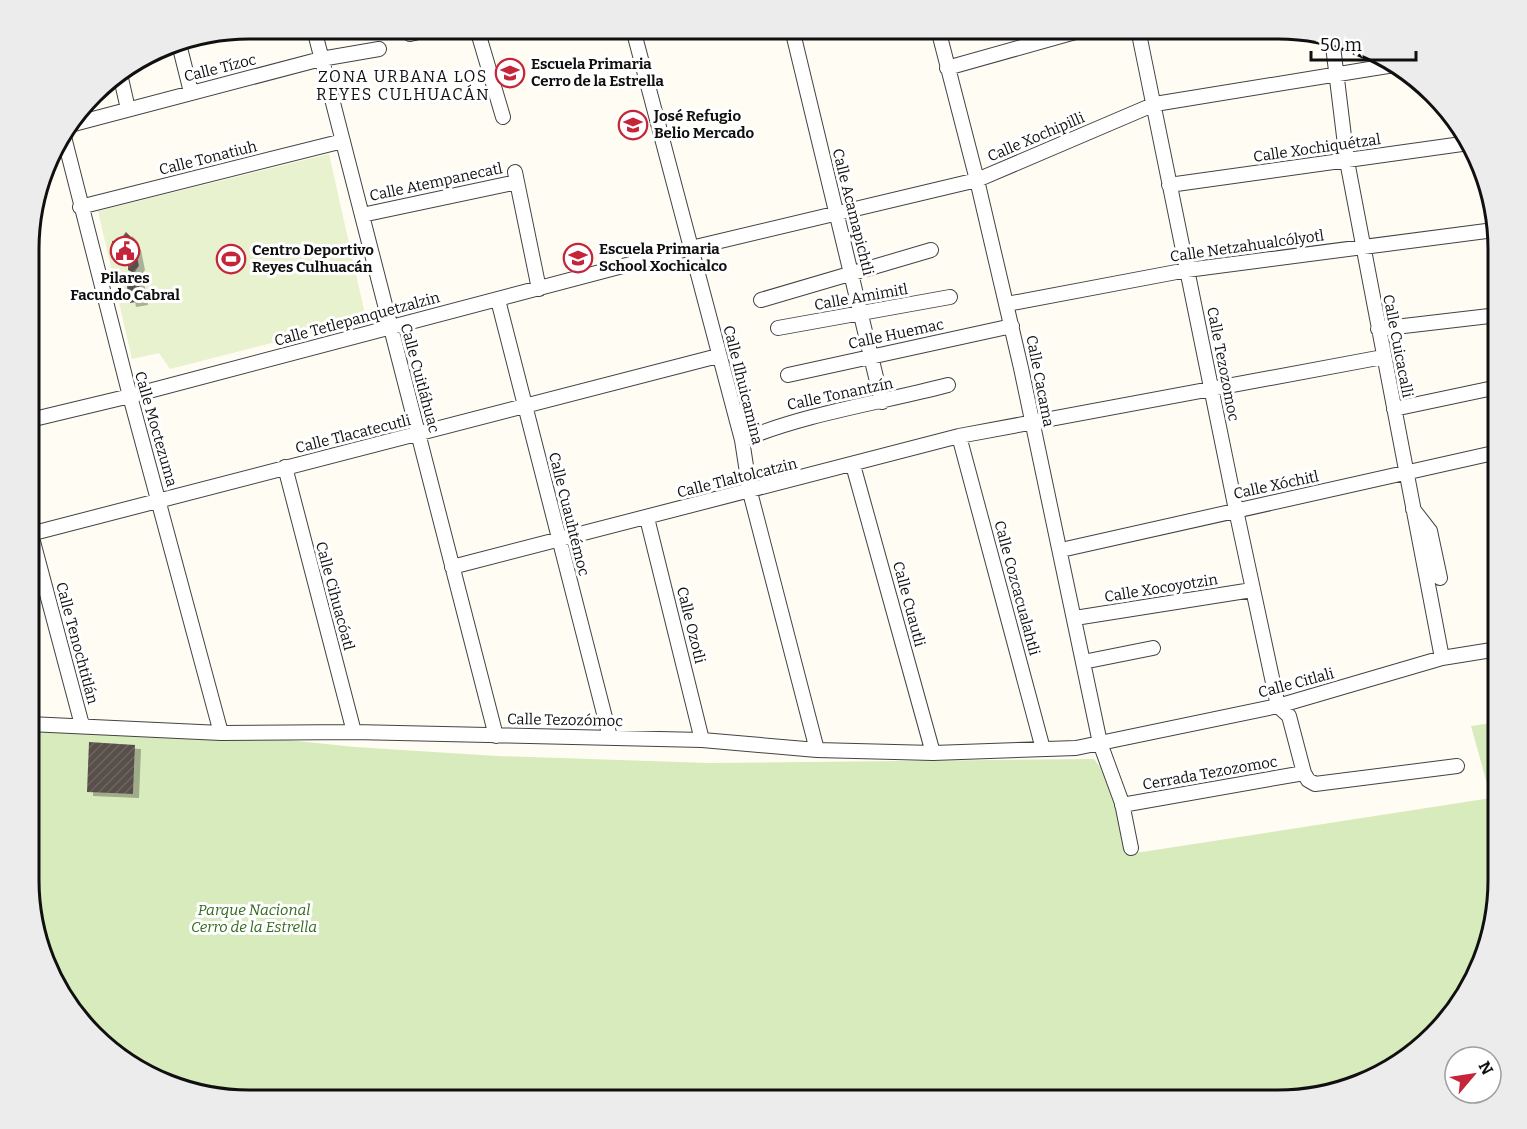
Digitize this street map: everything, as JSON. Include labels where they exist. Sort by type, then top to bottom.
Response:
[{"type":"street","name":"Calle Cuitláhuac","points":[[316,39],[496,736]]},
{"type":"street","points":[[480,39],[504,117]]},
{"type":"street","name":"Calle Ilhuicamina","points":[[636,39],[742,440],[750,492],[817,750]]},
{"type":"street","name":"Calle Acamapichtli","points":[[794,39],[834,212],[882,402]]},
{"type":"street","name":"Calle Cacama","points":[[940,39],[1012,326],[1100,743],[1122,805],[1131,848]]},
{"type":"street","points":[[947,68],[1050,39]]},
{"type":"street","name":"Calle Tezozomoc","points":[[1139,39],[1155,104],[1169,185],[1278,706]]},
{"type":"street","name":"Calle Cuicacalli","points":[[1333,46],[1347,161],[1362,247],[1442,658]]},
{"type":"street","name":"Calle Tízoc","points":[[81,122],[321,59],[379,49]]},
{"type":"street","points":[[181,51],[191,92]]},
{"type":"street","name":"Calle Xochipilli","points":[[691,248],[834,212],[977,180],[1155,104],[1336,72],[1382,66]]},
{"type":"street","points":[[122,81],[128,109]]},
{"type":"street","name":"Calle Tonatiuh","points":[[81,207],[343,141]]},
{"type":"street","name":"Calle Xochiquétzal","points":[[1169,185],[1460,144]]},
{"type":"street","name":"Calle Moctezuma","points":[[66,146],[130,396],[221,733]]},
{"type":"street","name":"Calle Atempanecatl","points":[[362,215],[516,177],[539,289]]},
{"type":"street","name":"Calle Netzahualcólyotl","points":[[1007,304],[1187,270],[1487,231]]},
{"type":"street","name":"Calle Tetlepanquetzalzin","points":[[39,418],[130,396],[691,248]]},
{"type":"street","points":[[761,300],[931,250]]},
{"type":"street","name":"Calle Amimitl","points":[[778,328],[950,297]]},
{"type":"street","name":"Calle Cuauhtémoc","points":[[498,300],[610,737]]},
{"type":"street","points":[[1378,329],[1488,316]]},
{"type":"street","name":"Calle Huemac","points":[[788,375],[1012,326]]},
{"type":"street","name":"Calle Tlacatecutli","points":[[39,532],[718,356]]},
{"type":"street","points":[[1031,422],[1383,357]]},
{"type":"street","name":"Calle Tonantzín","points":[[742,440],[784,423],[948,385]]},
{"type":"street","points":[[1394,409],[1488,389]]},
{"type":"street","name":"Calle Tlaltolcatzin","points":[[452,567],[750,492],[959,436],[1031,422]]},
{"type":"street","name":"Calle Cozcacualahtli","points":[[959,436],[1043,749]]},
{"type":"street","name":"Calle Xóchitl","points":[[1060,550],[1488,454]]},
{"type":"street","name":"Calle Cuautli","points":[[853,465],[933,753]]},
{"type":"street","name":"Calle Cihuacóatl","points":[[285,468],[354,732]]},
{"type":"street","points":[[1411,506],[1430,531],[1440,578]]},
{"type":"street","name":"Calle Ozotli","points":[[647,518],[702,740]]},
{"type":"street","name":"Calle Tenochtitlán","points":[[39,567],[82,725]]},
{"type":"street","name":"Calle Xocoyotzin","points":[[1075,618],[1252,590]]},
{"type":"street","points":[[1083,662],[1153,648]]},
{"type":"street","name":"Calle Citlali","points":[[1100,743],[1278,706],[1442,658],[1488,651]]},
{"type":"street","name":"Cerrada Tezozomoc","points":[[1122,805],[1304,773],[1289,716],[1278,706]]},
{"type":"street","name":"Calle Tezozómoc","points":[[39,724],[221,733],[354,732],[610,737],[702,740],[817,750],[933,753],[1076,748],[1100,743]]},
{"type":"street","points":[[1304,773],[1308,780],[1315,784],[1457,766]]},
{"type":"green space","name":"Centro Deportivo Reyes Culhuacán","points":[[329,154],[366,319],[170,369],[159,353],[132,359],[98,211]]},
{"type":"green space","name":"Parque Nacional Cerro de la Estrella","points":[[1488,723],[1488,787],[1471,726]]},
{"type":"green space","name":"Parque Nacional Cerro de la Estrella","points":[[39,727],[221,733],[355,747],[497,756],[708,763],[1094,759],[1109,779],[1129,854],[1488,798],[1488,894],[1484,921],[1477,947],[1460,985],[1445,1008],[1406,1047],[1371,1068],[1332,1083],[1292,1090],[235,1090],[182,1079],[132,1055],[91,1018],[67,985],[46,934],[39,894]]},
{"type":"building","name":"Pilares Facundo Cabral","points":[[126,232],[132,238],[130,241],[135,246],[139,266],[134,273],[128,270],[128,264],[114,256],[112,241],[120,240]]},
{"type":"building","points":[[138,278],[142,301],[130,303],[126,281]]},
{"type":"building","points":[[89,742],[135,745],[133,794],[87,792]]},
{"type":"place","name":"Escuela Primaria Cerro de la Estrella","points":[[510,73]]},
{"type":"place","name":"José Refugio Belio Mercado","points":[[633,125]]},
{"type":"place","name":"Pilares Facundo Cabral","points":[[125,251]]},
{"type":"place","name":"Escuela Primaria School Xochicalco","points":[[578,258]]},
{"type":"place","name":"Centro Deportivo Reyes Culhuacán","points":[[231,259]]},
{"type":"district","name":"ZONA URBANA LOS REYES CULHUACÁN","points":[[403,85]]}]
